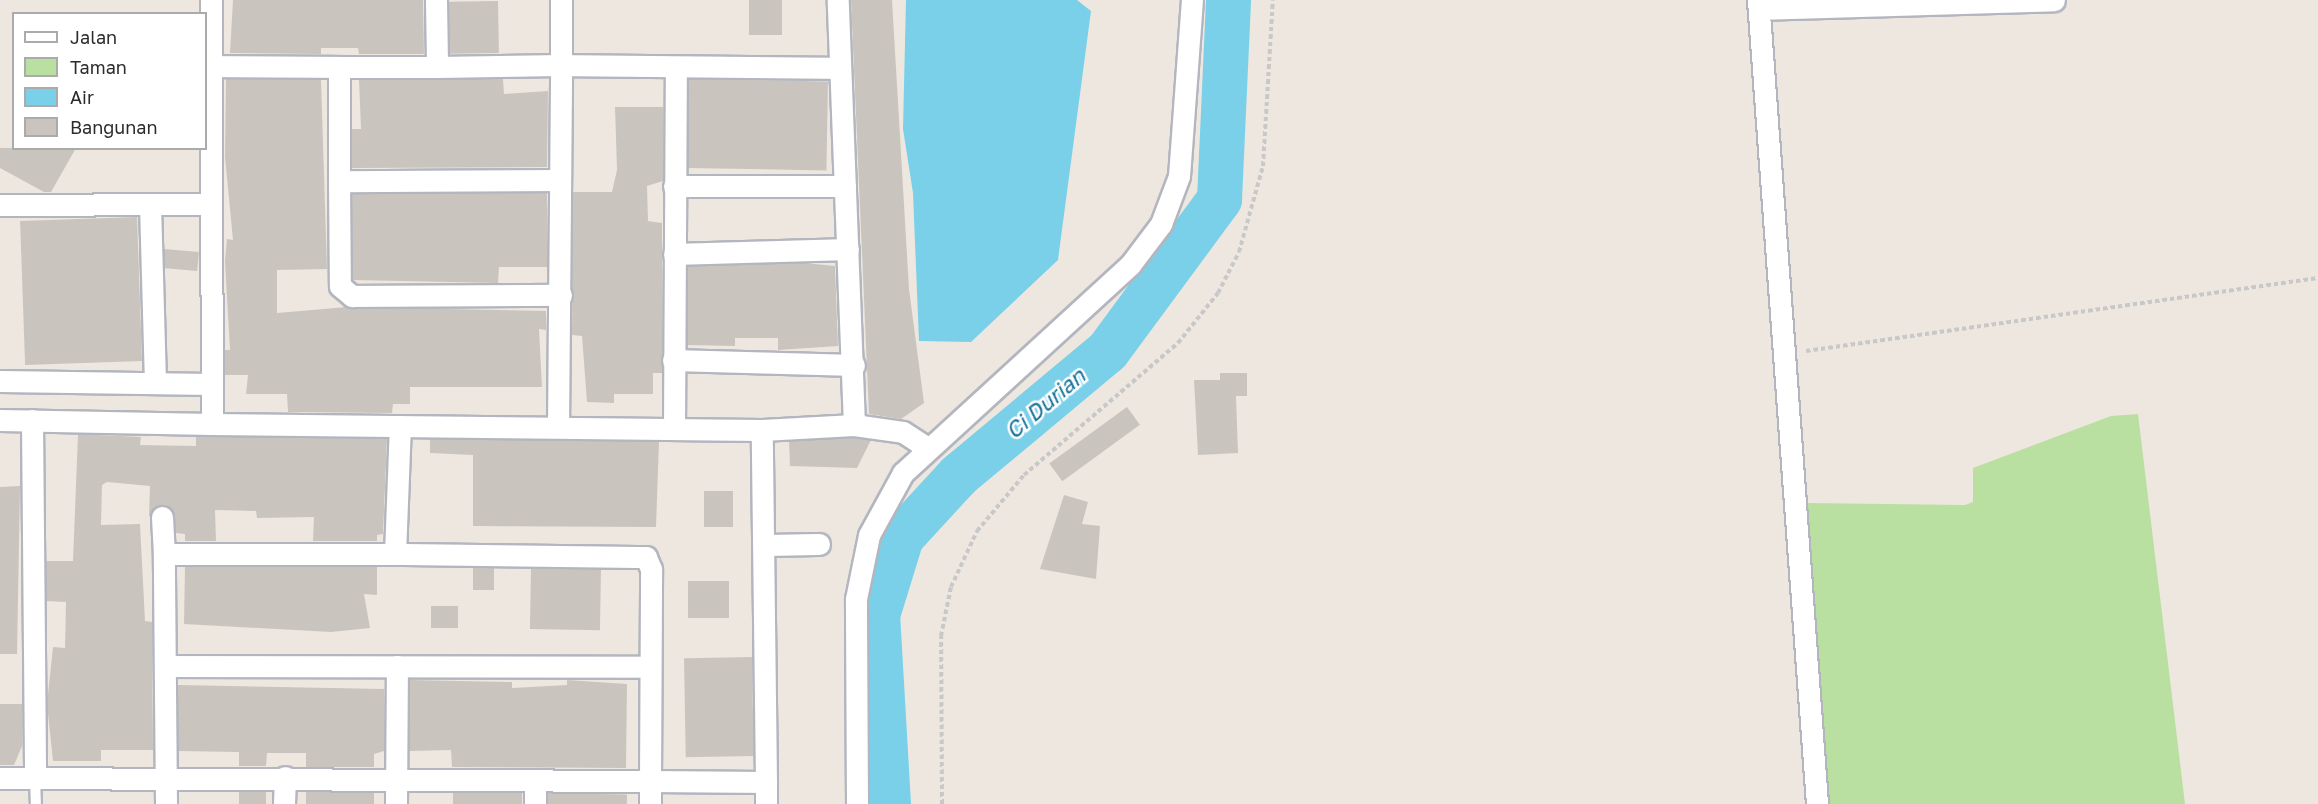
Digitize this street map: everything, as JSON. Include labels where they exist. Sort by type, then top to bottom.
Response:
[{"type":"street","points":[[211,0],[212,424]]},
{"type":"street","points":[[436,0],[437,67]]},
{"type":"street","points":[[558,427],[561,295],[561,0]]},
{"type":"street","points":[[838,0],[854,365],[854,425]]},
{"type":"street","points":[[857,804],[860,567],[886,502],[928,448],[1130,265],[1161,224],[1179,176],[1192,0]]},
{"type":"street","points":[[1817,804],[1759,5],[2054,0]]},
{"type":"street","points":[[210,66],[561,65],[840,68]]},
{"type":"street","points":[[339,67],[339,286],[346,294],[561,295]]},
{"type":"street","points":[[674,429],[676,67]]},
{"type":"street","points":[[339,181],[560,180]]},
{"type":"street","points":[[674,186],[845,186]]},
{"type":"street","points":[[150,204],[155,383]]},
{"type":"street","points":[[0,205],[210,204]]},
{"type":"street","points":[[674,254],[848,249]]},
{"type":"street","points":[[673,360],[854,365]]},
{"type":"street","points":[[0,381],[212,384]]},
{"type":"street","points":[[0,420],[762,430],[854,425],[903,432],[928,448]]},
{"type":"street","points":[[32,420],[35,778]]},
{"type":"street","points":[[396,554],[399,426]]},
{"type":"street","points":[[762,430],[766,804]]},
{"type":"street","points":[[162,517],[166,666],[166,804]]},
{"type":"street","points":[[765,545],[819,544]]},
{"type":"street","points":[[164,554],[640,554],[651,569],[650,804]]},
{"type":"street","points":[[166,666],[649,667]]},
{"type":"street","points":[[396,804],[397,666]]},
{"type":"street","points":[[284,804],[285,777]]},
{"type":"street","points":[[0,778],[396,777],[766,782]]},
{"type":"street","points":[[535,780],[535,804]]},
{"type":"lane","points":[[35,778],[36,804]]},
{"type":"path","points":[[942,804],[940,646],[951,587],[977,531],[1024,475],[1178,343],[1218,293],[1245,235],[1263,166],[1273,0]]},
{"type":"path","points":[[1784,353],[2318,278]]},
{"type":"green space","points":[[2138,414],[2185,804],[1827,804],[1807,503],[1965,505],[1973,502],[1973,468],[2111,416]]},
{"type":"water","points":[[906,0],[1077,0],[1091,11],[1058,260],[971,342],[919,341],[913,193],[903,129]]},
{"type":"building","points":[[233,0],[423,0],[424,54],[359,54],[358,48],[321,48],[321,54],[230,53]]},
{"type":"building","points":[[749,0],[782,0],[782,35],[749,35]]},
{"type":"building","points":[[851,0],[892,0],[909,289],[924,403],[901,419],[869,414]]},
{"type":"building","points":[[498,1],[499,53],[450,54],[449,2]]},
{"type":"building","points":[[226,79],[321,80],[327,269],[277,270],[277,313],[347,307],[546,311],[546,330],[539,329],[542,387],[410,387],[410,404],[393,404],[392,413],[288,412],[287,394],[246,394],[248,375],[225,375],[225,350],[230,350],[225,261],[227,239],[233,240],[225,157]]},
{"type":"building","points":[[503,79],[504,94],[548,91],[547,167],[352,168],[352,129],[361,129],[359,80]]},
{"type":"building","points":[[689,79],[828,81],[826,170],[687,168]]},
{"type":"building","points":[[615,107],[663,107],[663,181],[647,186],[648,221],[662,223],[662,373],[653,373],[653,394],[614,394],[614,403],[587,402],[582,336],[572,335],[573,192],[612,192],[617,170]]},
{"type":"building","points":[[0,148],[75,150],[51,192],[44,192],[0,168]]},
{"type":"building","points":[[547,193],[547,267],[499,267],[498,283],[353,280],[352,194]]},
{"type":"building","points":[[137,217],[142,361],[25,365],[20,221]]},
{"type":"building","points":[[164,249],[199,252],[197,271],[162,268]]},
{"type":"building","points":[[804,263],[835,266],[838,346],[778,350],[778,338],[735,338],[735,346],[687,345],[688,266]]},
{"type":"building","points":[[1220,373],[1247,373],[1247,396],[1236,396],[1238,453],[1198,455],[1194,380],[1220,380]]},
{"type":"building","points":[[1127,407],[1140,425],[1062,481],[1049,463]]},
{"type":"building","points":[[78,434],[141,437],[140,445],[196,446],[196,436],[387,439],[383,534],[377,535],[377,541],[313,541],[314,517],[257,518],[256,511],[215,510],[216,541],[185,541],[185,534],[176,533],[168,506],[156,506],[149,517],[150,486],[107,482],[102,485],[101,525],[140,524],[145,621],[152,622],[153,750],[101,750],[101,761],[53,761],[47,704],[53,647],[65,648],[66,602],[46,601],[46,561],[73,561]]},
{"type":"building","points":[[853,438],[871,440],[857,468],[790,466],[789,441]]},
{"type":"building","points":[[430,439],[659,442],[656,527],[473,526],[473,455],[430,453]]},
{"type":"building","points":[[20,486],[17,654],[0,654],[0,487]]},
{"type":"building","points":[[704,491],[733,491],[733,527],[704,527]]},
{"type":"building","points":[[1064,495],[1088,502],[1082,524],[1100,526],[1096,579],[1040,569]]},
{"type":"building","points":[[185,567],[377,567],[377,595],[364,594],[370,628],[331,632],[184,624]]},
{"type":"building","points":[[473,568],[494,568],[494,590],[473,590]]},
{"type":"building","points":[[531,568],[601,569],[600,630],[530,629]]},
{"type":"building","points":[[688,581],[729,581],[729,618],[688,618]]},
{"type":"building","points":[[431,606],[458,606],[458,628],[431,628]]},
{"type":"building","points":[[752,657],[754,756],[686,757],[684,658]]},
{"type":"building","points":[[410,680],[512,682],[512,688],[567,685],[567,680],[627,684],[626,768],[452,767],[451,750],[409,751]]},
{"type":"building","points":[[178,685],[384,689],[384,751],[374,754],[374,767],[306,767],[306,753],[267,753],[266,766],[239,766],[239,752],[178,751]]},
{"type":"building","points":[[0,704],[22,704],[22,746],[14,765],[0,765]]},
{"type":"building","points":[[239,792],[266,792],[266,804],[239,804]]},
{"type":"building","points":[[306,792],[374,792],[374,804],[306,804]]},
{"type":"building","points":[[453,793],[522,793],[522,804],[453,804]]},
{"type":"building","points":[[548,793],[627,794],[627,804],[548,804]]},
{"type":"waterway","name":"Ci Durian","points":[[888,804],[877,615],[901,537],[958,475],[1107,351],[1219,199],[1228,0]]}]
